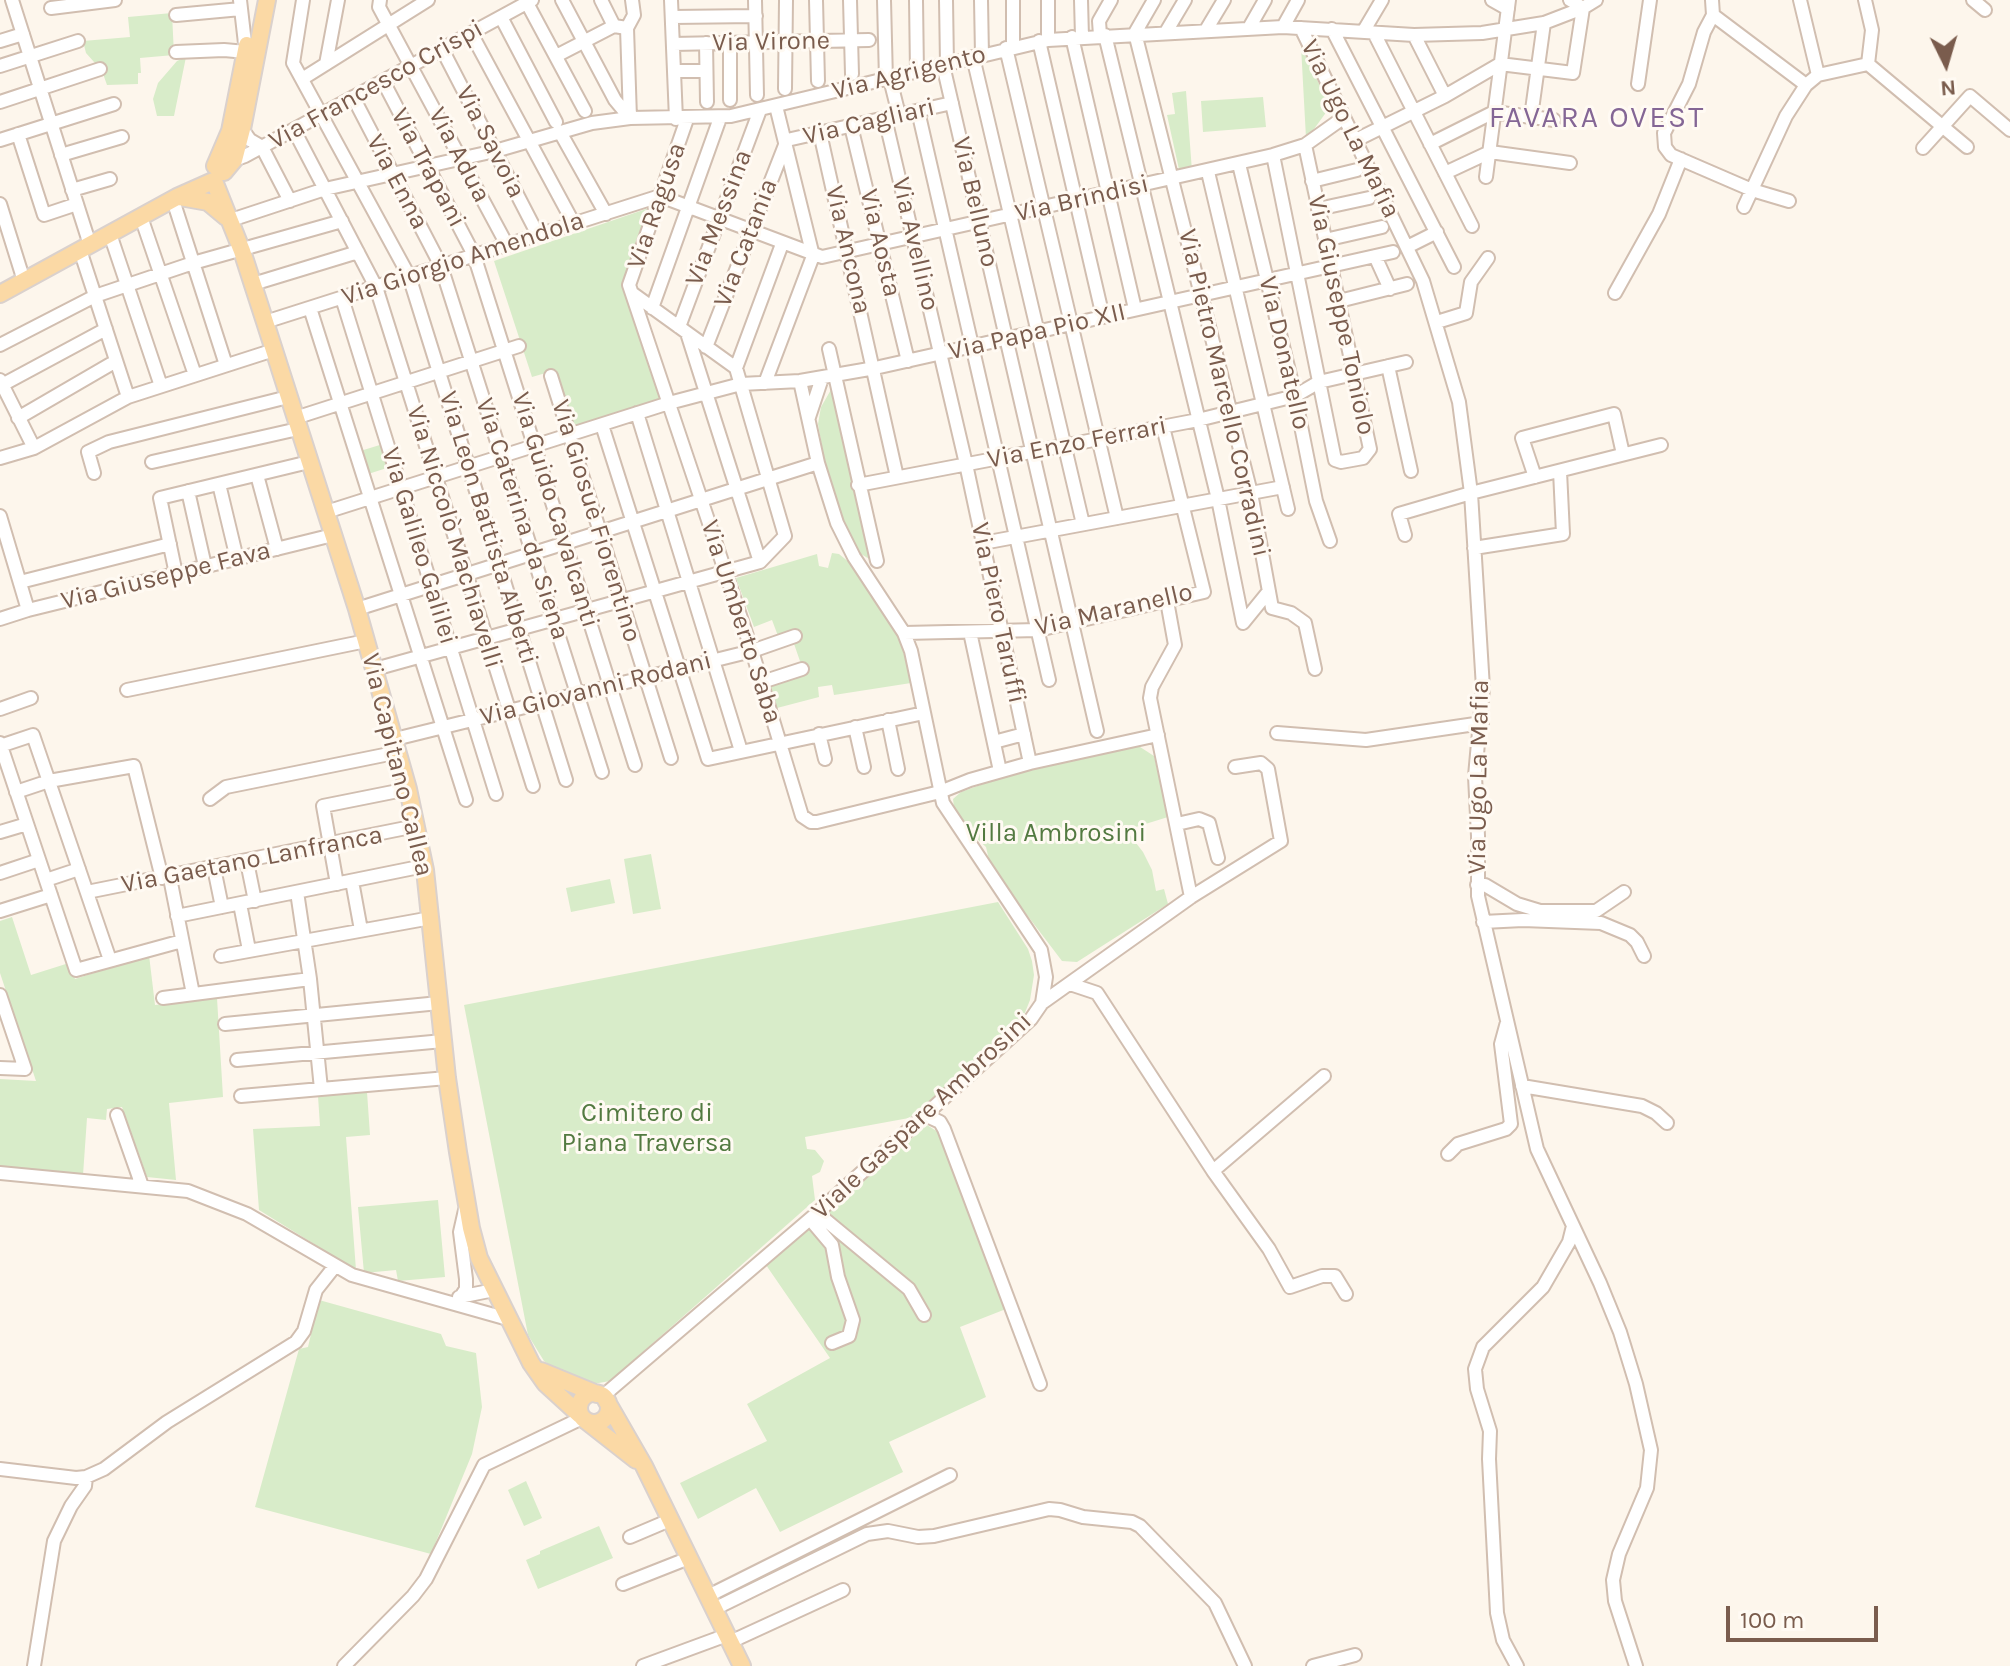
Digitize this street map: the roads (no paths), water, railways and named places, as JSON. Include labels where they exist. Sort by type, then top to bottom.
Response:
[{"type":"main road","points":[[0,294],[219,172],[242,129],[267,0]]},
{"type":"main road","points":[[219,172],[246,52],[246,3]]},
{"type":"main road","name":"Via Capitano Callea","points":[[219,172],[231,220],[357,609],[408,789],[424,866],[447,1078],[479,1258],[531,1363],[545,1383],[582,1418],[644,1466]]},
{"type":"main road","points":[[175,198],[197,198],[208,202],[231,220]]},
{"type":"main road","points":[[531,1363],[546,1375],[602,1397],[644,1466],[742,1666]]},
{"type":"main road","points":[[590,1394],[602,1397],[609,1409],[605,1418],[593,1423],[582,1418],[579,1406],[582,1398],[590,1394]]},
{"type":"street","points":[[12,0],[77,204],[95,296],[128,397]]},
{"type":"street","points":[[51,8],[76,2],[115,0]]},
{"type":"street","points":[[303,0],[293,63],[302,79],[414,5],[428,0]]},
{"type":"street","points":[[326,64],[338,0]]},
{"type":"street","name":"Via Adua","points":[[380,0],[379,7],[507,245]]},
{"type":"street","points":[[562,0],[615,100],[630,118]]},
{"type":"street","points":[[601,0],[620,27],[630,118]]},
{"type":"street","points":[[556,56],[620,27],[634,15],[632,0]]},
{"type":"street","points":[[671,0],[674,71],[682,119]]},
{"type":"street","points":[[755,0],[757,95]]},
{"type":"street","points":[[785,89],[786,0]]},
{"type":"street","points":[[816,0],[818,81]]},
{"type":"street","points":[[850,0],[852,74]]},
{"type":"street","name":"Via Avellino","points":[[884,0],[892,117],[913,237],[966,464]]},
{"type":"street","points":[[916,0],[917,72]]},
{"type":"street","name":"Via Belluno","points":[[946,0],[945,64],[952,103],[1097,731]]},
{"type":"street","points":[[981,0],[978,56],[1083,524]]},
{"type":"street","points":[[1013,0],[1010,48],[1044,209],[1117,518]]},
{"type":"street","points":[[1048,0],[1044,41],[1103,317]]},
{"type":"street","points":[[1081,0],[1077,37],[1108,194],[1135,309]]},
{"type":"street","points":[[1111,0],[1099,21],[1218,499],[1243,623],[1269,591]]},
{"type":"street","points":[[1135,33],[1154,0]]},
{"type":"street","points":[[1166,32],[1185,0]]},
{"type":"street","points":[[1206,30],[1224,0]]},
{"type":"street","points":[[1249,28],[1265,0]]},
{"type":"street","points":[[1283,27],[1298,0]]},
{"type":"street","points":[[1382,0],[1369,32],[1414,111],[1472,226]]},
{"type":"street","points":[[1486,177],[1508,5],[1492,0]]},
{"type":"street","points":[[1354,141],[1445,96],[1500,64],[1573,73],[1583,8],[1570,0]]},
{"type":"street","name":"Via Agrigento","points":[[231,220],[325,189],[530,142],[558,127],[630,118],[720,118],[1044,41],[1135,33],[1283,27],[1414,35],[1504,30],[1544,23],[1596,0]]},
{"type":"street","points":[[1638,84],[1650,0]]},
{"type":"street","points":[[1712,0],[1713,15],[1704,32],[1689,84],[1664,133],[1667,150],[1752,190],[1789,201]]},
{"type":"street","points":[[1800,0],[1818,75]]},
{"type":"street","points":[[1865,0],[1872,30],[1868,64]]},
{"type":"street","points":[[1973,0],[1985,10]]},
{"type":"street","points":[[524,2],[585,111]]},
{"type":"street","name":"Via Francesco Crispi","points":[[219,172],[524,2]]},
{"type":"street","points":[[176,15],[246,3]]},
{"type":"street","points":[[1713,15],[1806,85]]},
{"type":"street","points":[[672,17],[756,16]]},
{"type":"street","points":[[501,17],[606,214]]},
{"type":"street","points":[[1531,117],[1544,23]]},
{"type":"street","name":"Via Ugo La Mafia","points":[[1301,28],[1423,281],[1459,402],[1471,493],[1483,688],[1475,776],[1477,885],[1537,1149],[1620,1332],[1651,1450],[1652,1466],[1647,1488],[1619,1554],[1613,1580],[1615,1601],[1636,1666]]},
{"type":"street","points":[[1332,29],[1454,267]]},
{"type":"street","points":[[471,33],[574,224]]},
{"type":"street","name":"Via Pietro Marcello Corradini","points":[[1135,33],[1251,493],[1272,608],[1291,613],[1305,623],[1315,669]]},
{"type":"street","points":[[0,41],[23,34]]},
{"type":"street","points":[[1414,35],[1445,96]]},
{"type":"street","name":"Via Virone","points":[[673,44],[869,40]]},
{"type":"street","points":[[0,66],[78,41]]},
{"type":"street","points":[[706,43],[707,102]]},
{"type":"street","points":[[730,43],[730,100]]},
{"type":"street","name":"Via Savoia","points":[[442,49],[538,235]]},
{"type":"street","points":[[176,52],[246,52]]},
{"type":"street","points":[[1744,207],[1786,116],[1806,85],[1818,75],[1868,64]]},
{"type":"street","points":[[1868,64],[1967,147]]},
{"type":"street","points":[[0,102],[100,69]]},
{"type":"street","points":[[674,71],[706,71]]},
{"type":"street","name":"Via Leon Battista Alberti","points":[[302,79],[409,276],[566,780]]},
{"type":"street","name":"Via Trapani","points":[[383,81],[474,255]]},
{"type":"street","points":[[1923,148],[1970,96],[2010,130]]},
{"type":"street","name":"Via Enna","points":[[353,97],[441,266]]},
{"type":"street","name":"Via Cagliari","points":[[787,140],[952,103]]},
{"type":"street","points":[[0,140],[114,104]]},
{"type":"street","points":[[776,106],[787,140],[813,256],[771,382],[794,398],[809,417]]},
{"type":"street","name":"Via Messina","points":[[683,330],[719,219],[760,110]]},
{"type":"street","points":[[918,111],[1049,680]]},
{"type":"street","points":[[1430,144],[1494,112],[1554,120]]},
{"type":"street","points":[[652,308],[720,118]]},
{"type":"street","name":"Via Brindisi","points":[[813,256],[848,252],[1239,164],[1305,145],[1343,118]]},
{"type":"street","name":"Via Ragusa","points":[[682,119],[660,196],[629,285],[632,293],[736,368]]},
{"type":"street","name":"Via Aosta","points":[[851,126],[908,361]]},
{"type":"street","points":[[242,129],[250,140],[262,147],[290,201]]},
{"type":"street","name":"Via Niccolò Machiavelli","points":[[294,130],[376,287],[533,786]]},
{"type":"street","name":"Via Ancona","points":[[820,133],[897,477]]},
{"type":"street","points":[[18,134],[44,215],[77,204]]},
{"type":"street","points":[[61,155],[122,137]]},
{"type":"street","name":"Via Catania","points":[[706,347],[787,140]]},
{"type":"street","name":"Via Giuseppe Toniolo","points":[[1305,145],[1370,449],[1363,458],[1341,462],[1335,460],[1319,382]]},
{"type":"street","points":[[1445,173],[1490,152],[1570,163]]},
{"type":"street","points":[[1273,155],[1319,382]]},
{"type":"street","points":[[1615,293],[1659,214],[1681,159]]},
{"type":"street","name":"Via Donatello","points":[[1239,164],[1295,396],[1316,501],[1330,541]]},
{"type":"street","name":"Via Giuseppe Toniolo","points":[[1312,181],[1357,170]]},
{"type":"street","points":[[1208,172],[1288,509]]},
{"type":"street","points":[[72,190],[110,179]]},
{"type":"street","points":[[660,196],[813,256]]},
{"type":"street","name":"Via Giorgio Amendola","points":[[265,322],[660,196]]},
{"type":"street","points":[[175,198],[226,365]]},
{"type":"street","points":[[1318,209],[1369,198]]},
{"type":"street","points":[[0,204],[24,281]]},
{"type":"street","points":[[141,217],[195,375]]},
{"type":"street","points":[[0,345],[95,296],[127,284],[342,221]]},
{"type":"street","points":[[1325,240],[1382,227]]},
{"type":"street","points":[[1407,247],[1437,232]]},
{"type":"street","points":[[110,234],[161,386]]},
{"type":"street","points":[[375,669],[760,562],[785,536],[736,368],[782,244]]},
{"type":"street","points":[[253,284],[358,252]]},
{"type":"street","name":"Via Papa Pio XII","points":[[326,512],[669,403],[741,384],[804,381],[875,368],[1393,252]]},
{"type":"street","name":"Via Guido Cavalcanti","points":[[474,255],[635,765]]},
{"type":"street","points":[[1375,256],[1390,289]]},
{"type":"street","points":[[1437,322],[1466,313],[1471,282],[1488,258]]},
{"type":"street","name":"Via Caterina da Siena","points":[[441,266],[602,772]]},
{"type":"street","points":[[1339,301],[1407,284]]},
{"type":"street","name":"Via Umberto Saba","points":[[632,293],[752,651],[802,816],[811,822],[940,792],[1030,763],[1158,735]]},
{"type":"street","name":"Via Galileo Galilei","points":[[342,298],[496,794]]},
{"type":"street","points":[[310,308],[466,800]]},
{"type":"street","points":[[34,448],[1,382],[106,329]]},
{"type":"street","points":[[683,330],[760,562]]},
{"type":"street","points":[[152,462],[296,423],[371,392],[519,346]]},
{"type":"street","points":[[829,349],[828,377],[877,561]]},
{"type":"street","points":[[0,458],[34,448],[128,397],[274,350]]},
{"type":"street","points":[[18,418],[116,361]]},
{"type":"street","name":"Via Enzo Ferrari","points":[[858,485],[1198,420],[1295,396],[1319,382],[1406,362]]},
{"type":"street","points":[[1388,366],[1411,471]]},
{"type":"street","name":"Via Giosuè Fiorentino","points":[[551,376],[671,758]]},
{"type":"street","name":"Viale Gaspare Ambrosini","points":[[809,417],[828,377]]},
{"type":"street","name":"Viale Gaspare Ambrosini","points":[[602,1397],[814,1216],[1031,1019],[1042,1003],[1046,977],[1041,950],[943,803],[911,651],[904,633],[854,557],[837,523],[818,463],[804,381]]},
{"type":"street","points":[[94,473],[88,452],[109,442],[288,397]]},
{"type":"street","points":[[637,413],[741,751]]},
{"type":"street","points":[[1535,477],[1522,438],[1614,414],[1623,454]]},
{"type":"street","points":[[602,425],[708,759],[924,713]]},
{"type":"street","name":"Via Maranello","points":[[904,633],[1038,630],[1204,592],[1163,427]]},
{"type":"street","points":[[1405,535],[1399,514],[1661,445]]},
{"type":"street","points":[[176,574],[160,498],[309,462]]},
{"type":"street","points":[[357,609],[818,463]]},
{"type":"street","name":"Via Piero Taruffi","points":[[966,464],[1030,763]]},
{"type":"street","points":[[1474,548],[1563,534],[1560,471]]},
{"type":"street","points":[[257,475],[277,549]]},
{"type":"street","points":[[219,484],[237,559]]},
{"type":"street","points":[[983,543],[1283,487]]},
{"type":"street","points":[[188,491],[205,566]]},
{"type":"street","points":[[1,520],[28,610]]},
{"type":"street","name":"Via Giuseppe Fava","points":[[0,619],[333,535]]},
{"type":"street","points":[[20,582],[170,544]]},
{"type":"street","points":[[1167,601],[1176,639],[1173,651],[1152,687],[1151,709],[1191,897]]},
{"type":"street","points":[[970,632],[1000,771]]},
{"type":"street","name":"Via Giovanni Rodani","points":[[210,799],[226,787],[397,745],[472,719],[752,651],[795,636]]},
{"type":"street","points":[[127,690],[366,641]]},
{"type":"street","points":[[762,682],[802,669]]},
{"type":"street","points":[[0,709],[31,698]]},
{"type":"street","points":[[888,720],[898,769]]},
{"type":"street","points":[[1277,733],[1366,740],[1482,723]]},
{"type":"street","points":[[855,727],[864,767]]},
{"type":"street","points":[[819,734],[825,759]]},
{"type":"street","points":[[994,742],[1024,734]]},
{"type":"street","points":[[110,960],[33,735],[0,745],[76,970],[182,941]]},
{"type":"street","points":[[1042,1003],[1191,897],[1281,841],[1268,769],[1261,763],[1235,767]]},
{"type":"street","points":[[0,788],[15,788],[134,766],[177,916],[193,994]]},
{"type":"street","points":[[337,884],[323,806],[408,789]]},
{"type":"street","points":[[1177,824],[1199,819],[1209,823],[1218,858]]},
{"type":"street","points":[[0,832],[27,824]]},
{"type":"street","name":"Via Gaetano Lanfranca","points":[[87,892],[416,826]]},
{"type":"street","points":[[0,873],[39,860]]},
{"type":"street","points":[[247,862],[255,901]]},
{"type":"street","points":[[177,916],[424,866]]},
{"type":"street","points":[[214,868],[222,907]]},
{"type":"street","points":[[46,880],[79,869]]},
{"type":"street","points":[[352,881],[361,930]]},
{"type":"street","points":[[1477,885],[1485,885],[1517,904],[1540,911],[1596,911],[1624,892]]},
{"type":"street","points":[[297,892],[321,1089]]},
{"type":"street","points":[[0,910],[51,895]]},
{"type":"street","points":[[240,904],[249,950]]},
{"type":"street","points":[[221,956],[431,918]]},
{"type":"street","points":[[1483,922],[1601,923],[1630,935],[1644,956]]},
{"type":"street","points":[[163,998],[310,979]]},
{"type":"street","points":[[1070,984],[1097,993],[1213,1171],[1269,1249],[1290,1287],[1322,1276],[1335,1276],[1346,1294]]},
{"type":"street","points":[[0,995],[25,1069],[0,1068]]},
{"type":"street","points":[[225,1024],[439,1003]]},
{"type":"street","points":[[1448,1154],[1458,1144],[1506,1129],[1511,1124],[1500,1040],[1507,1022]]},
{"type":"street","points":[[237,1060],[443,1041]]},
{"type":"street","points":[[1213,1171],[1324,1076]]},
{"type":"street","points":[[241,1096],[447,1078]]},
{"type":"street","points":[[1522,1086],[1642,1106],[1667,1123]]},
{"type":"street","points":[[117,1115],[142,1186]]},
{"type":"street","points":[[925,1115],[940,1122],[944,1129],[1040,1384]]},
{"type":"street","points":[[0,1173],[188,1191],[233,1207],[358,1278],[508,1319]]},
{"type":"street","points":[[462,1295],[466,1289],[466,1279],[460,1232],[467,1203]]},
{"type":"street","points":[[814,1216],[909,1289],[924,1315]]},
{"type":"street","points":[[814,1216],[832,1245],[838,1277],[853,1320],[849,1336],[832,1343]]},
{"type":"street","points":[[1517,1666],[1503,1640],[1497,1613],[1490,1431],[1477,1389],[1475,1369],[1483,1347],[1543,1287],[1569,1242],[1573,1226]]},
{"type":"street","points":[[0,1469],[86,1477],[104,1469],[167,1422],[296,1342],[304,1331],[316,1290],[335,1266]]},
{"type":"street","points":[[444,1301],[494,1290]]},
{"type":"street","points":[[470,1307],[488,1298],[494,1290]]},
{"type":"street","points":[[349,1665],[426,1579],[484,1465],[582,1418]]},
{"type":"street","points":[[711,1603],[950,1475]]},
{"type":"street","points":[[34,1666],[54,1541],[85,1486],[86,1477]]},
{"type":"street","points":[[711,1603],[867,1534],[888,1531],[918,1537],[934,1536],[1037,1512],[1060,1510],[1140,1526],[1215,1603],[1245,1666]]},
{"type":"street","points":[[630,1537],[670,1520]]},
{"type":"street","points":[[623,1584],[689,1558]]},
{"type":"street","points":[[643,1666],[728,1638],[843,1590]]},
{"type":"street","points":[[1313,1666],[1355,1655]]},
{"type":"district","name":"FAVARA OVEST","points":[[1597,118]]},
{"type":"park label","name":"Villa Ambrosini","points":[[1056,834]]},
{"type":"park label","name":"Cimitero di Piana Traversa","points":[[647,1129]]}]
